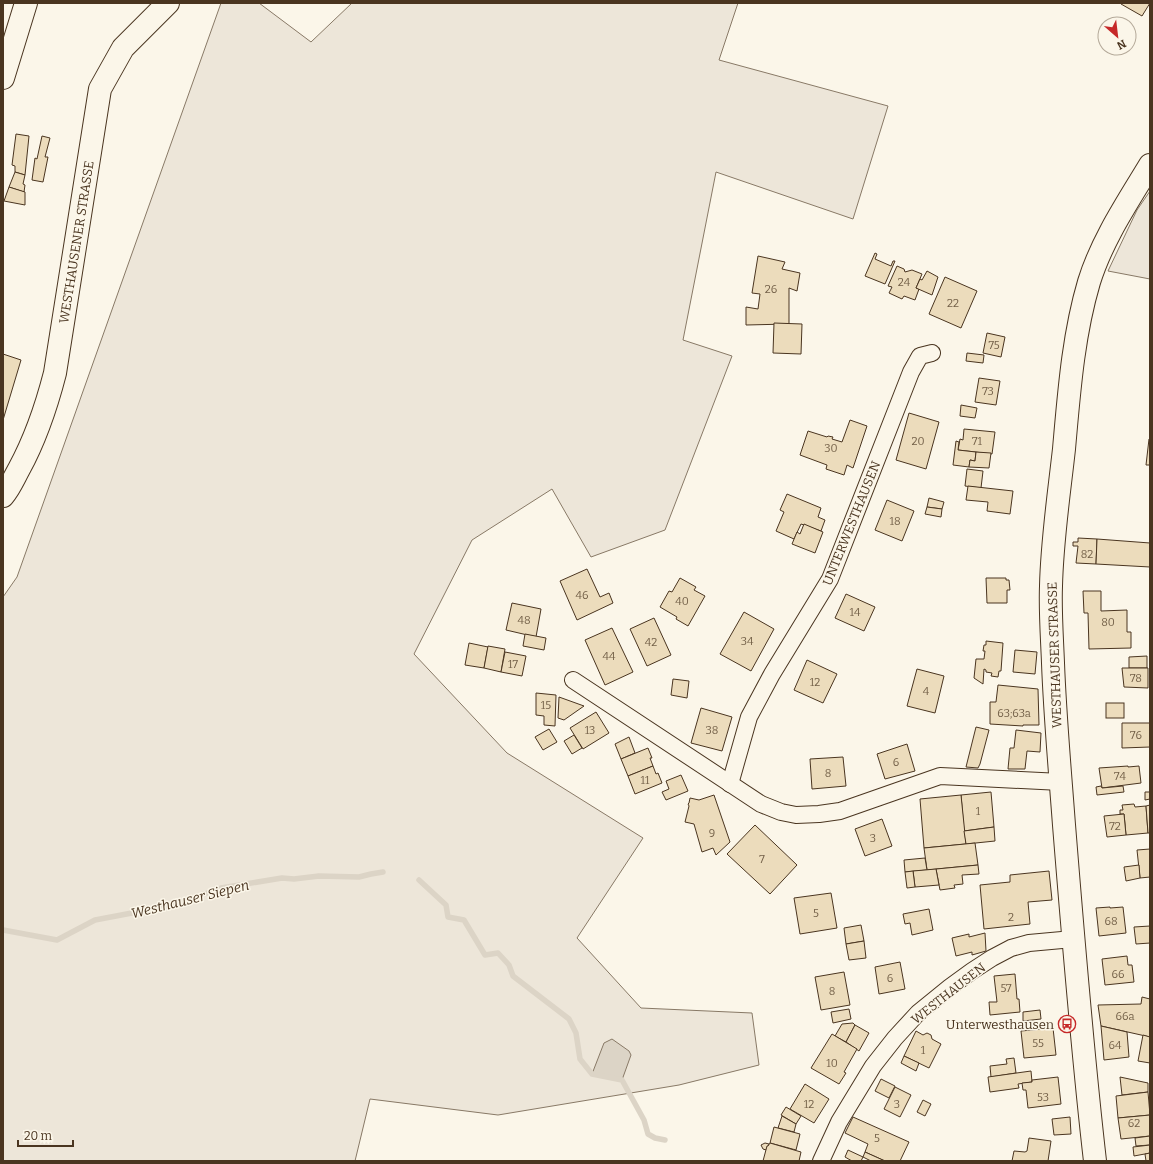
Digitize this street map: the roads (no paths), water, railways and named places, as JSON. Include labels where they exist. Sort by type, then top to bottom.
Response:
[{"type":"main road","points":[[3,78],[26,3]]},
{"type":"main road","name":"WESTHAUSENER STRASSE","points":[[3,496],[36,434],[45,410],[55,373],[100,89],[124,48],[168,3]]},
{"type":"main road","name":"WESTHAUSER STRASSE","points":[[1095,1161],[1087,1087],[1055,710],[1051,586],[1069,390],[1080,320],[1089,283],[1102,248],[1120,212],[1150,165]]},
{"type":"street","name":"UNTERWESTHAUSEN","points":[[730,784],[749,717],[772,674],[830,579],[911,372],[920,356],[932,353]]},
{"type":"street","points":[[573,680],[761,804],[781,812],[796,815],[840,811],[940,776],[1061,782]]},
{"type":"street","name":"WESTHAUSEN","points":[[821,1161],[839,1122],[874,1066],[895,1038],[918,1013],[950,987],[992,958],[1011,948],[1029,943],[1074,939]]},
{"type":"waterway","name":"Westhauser Siepen","points":[[3,930],[57,940],[95,920],[174,905],[221,888],[282,878],[294,879],[319,876],[359,877],[383,872]]},
{"type":"waterway","name":"Westhauser Siepen","points":[[419,880],[446,905],[448,917],[464,920],[485,955],[498,953],[509,965],[513,976],[569,1019],[576,1033],[580,1059],[592,1074],[622,1080],[644,1120],[648,1134],[655,1138],[665,1140]]},
{"type":"place","name":"Unterwesthausen","points":[[1067,1024]]}]
